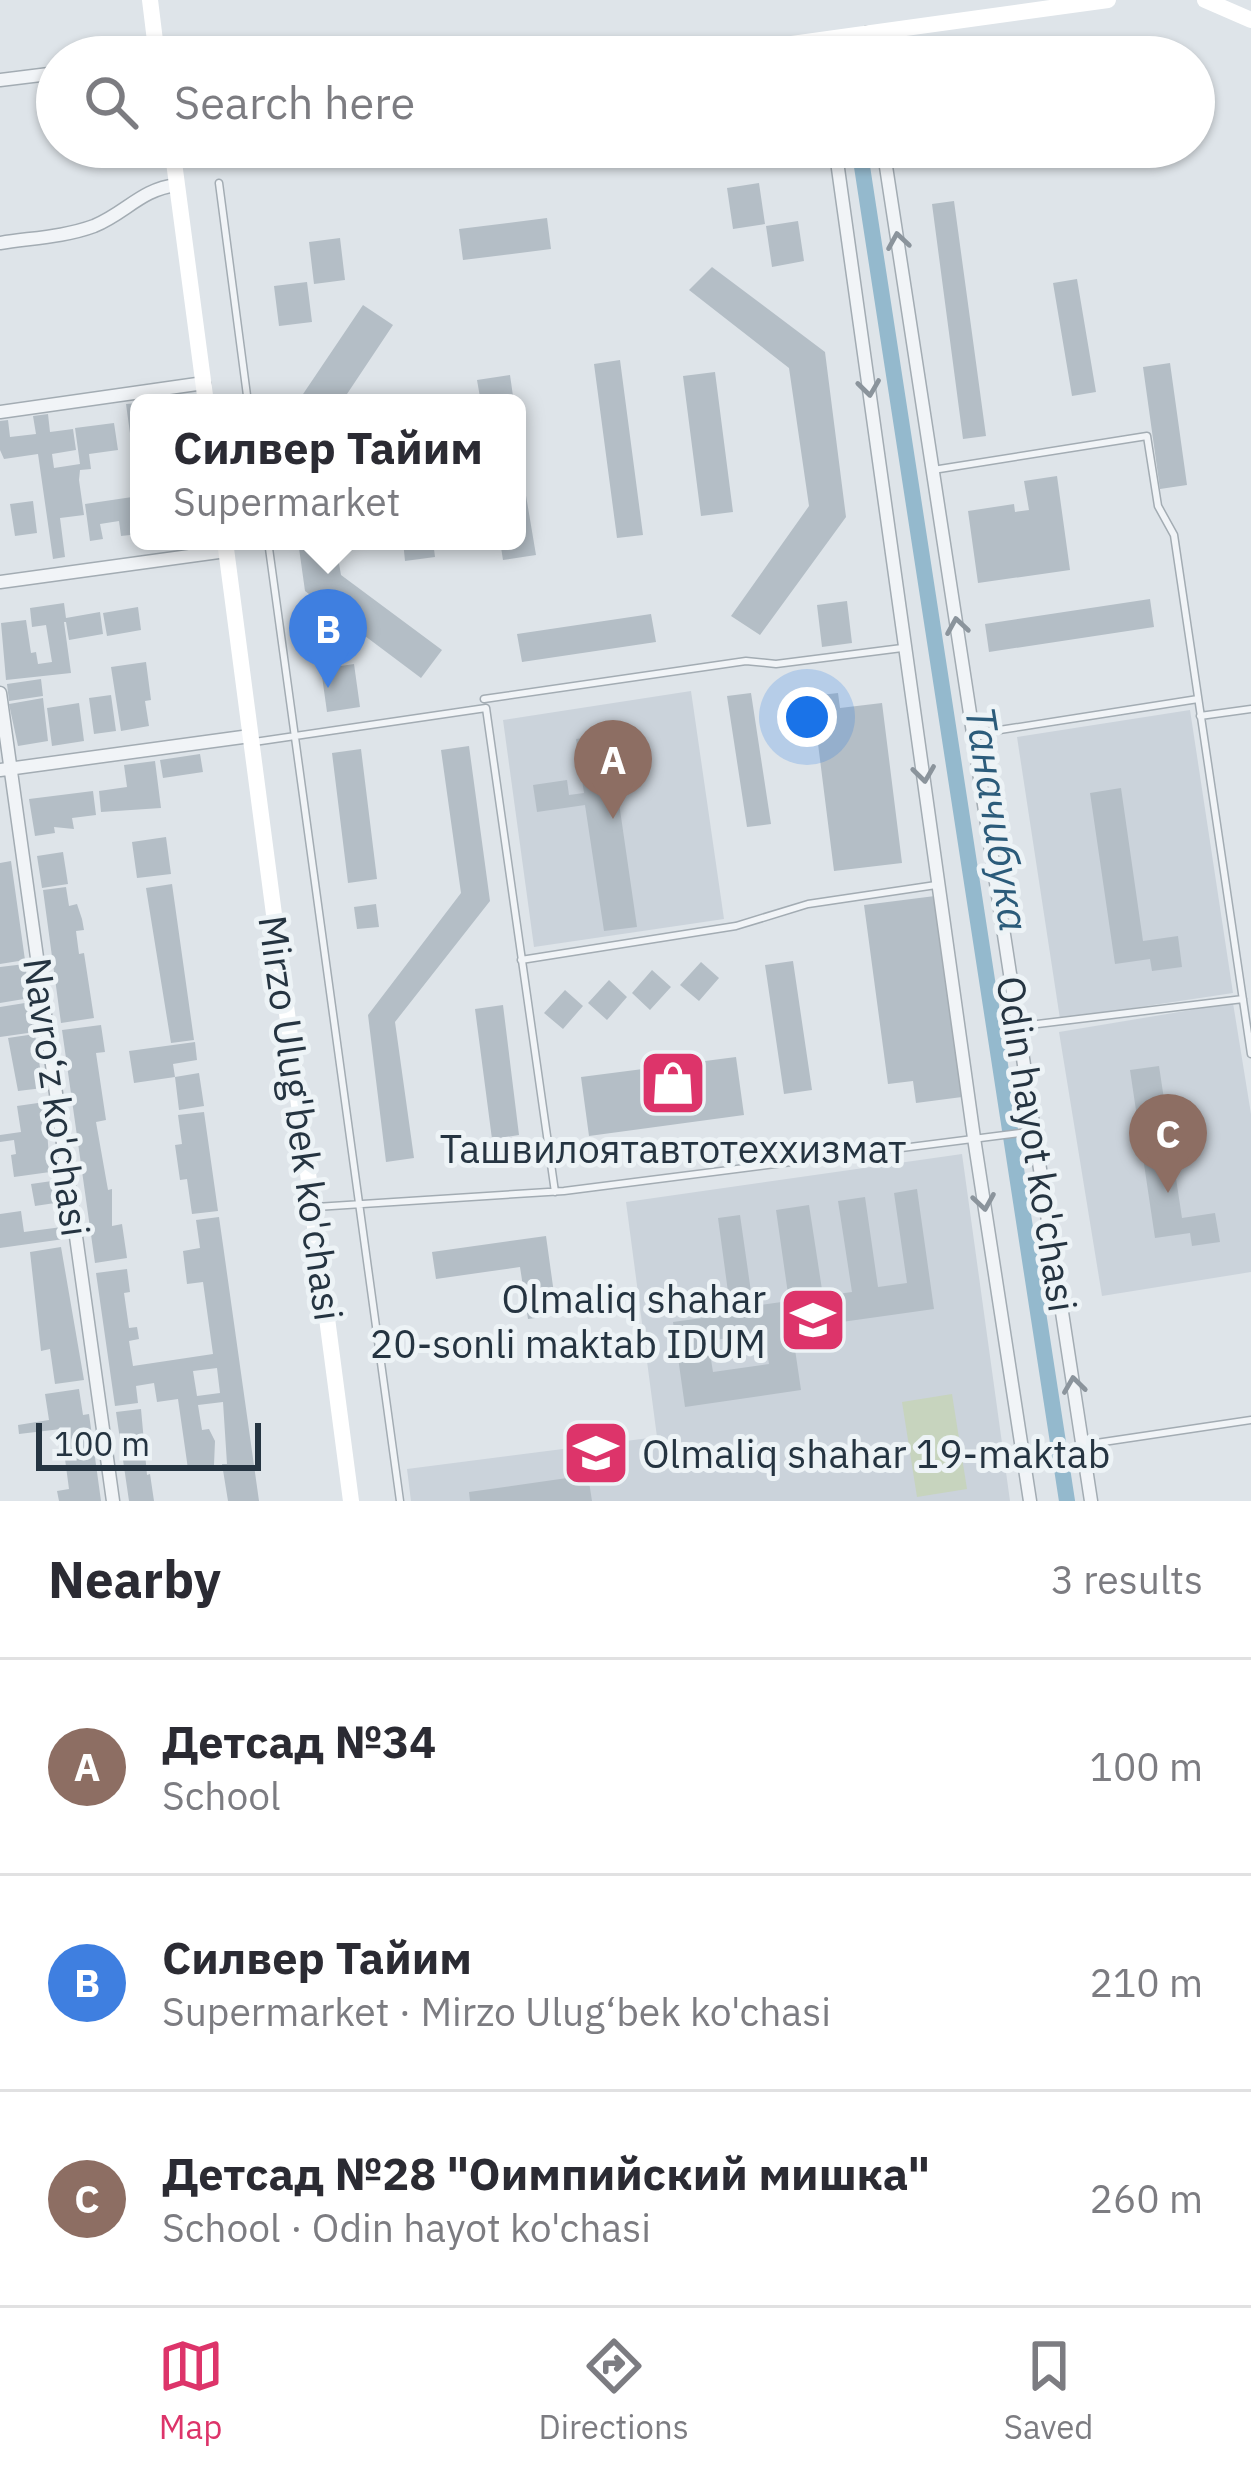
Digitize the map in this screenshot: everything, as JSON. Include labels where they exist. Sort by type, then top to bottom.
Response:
[{"type":"main road","points":[[150,0],[155,36]]},
{"type":"main road","points":[[860,36],[1108,0]]},
{"type":"main road","points":[[1205,0],[1251,20]]},
{"type":"main road","points":[[175,168],[205,394]]},
{"type":"main road","name":"Mirzo Ulug'bek ko'chasi","points":[[226,550],[351,1501]]},
{"type":"street","points":[[0,80],[36,76]]},
{"type":"street","name":"Odin hayot ko'chasi","points":[[838,168],[974,1138],[1030,1501]]},
{"type":"street","name":"Odin hayot ko'chasi","points":[[886,168],[1091,1501]]},
{"type":"street","points":[[0,243],[84,229],[153,188],[178,185]]},
{"type":"street","points":[[0,412],[204,383]]},
{"type":"street","points":[[0,582],[200,550]]},
{"type":"street","name":"Navro‘z ko'chasi","points":[[0,693],[6,770],[113,1501]]},
{"type":"street","points":[[6,770],[251,739]]},
{"type":"lane","points":[[219,183],[247,394]]},
{"type":"lane","points":[[933,470],[1147,436],[1158,506],[1174,535],[1251,1054]]},
{"type":"lane","points":[[269,550],[400,1501]]},
{"type":"lane","points":[[484,699],[746,662],[776,664],[906,647]]},
{"type":"lane","points":[[974,734],[1198,699]]},
{"type":"lane","points":[[251,739],[486,708],[555,1192]]},
{"type":"lane","points":[[1200,716],[1251,709]]},
{"type":"lane","points":[[521,960],[736,926],[808,904],[940,885]]},
{"type":"lane","points":[[1018,1026],[1243,999]]},
{"type":"lane","points":[[313,1208],[555,1192],[1032,1131]]},
{"type":"lane","points":[[1083,1445],[1251,1420]]},
{"type":"shaded area","points":[[691,691],[724,919],[534,947],[503,720]]},
{"type":"shaded area","points":[[1190,710],[1233,993],[1060,1019],[1017,737]]},
{"type":"shaded area","points":[[1233,1003],[1251,1114],[1251,1272],[1102,1296],[1059,1032]]},
{"type":"shaded area","name":"Olmaliq shahar 20-sonli maktab IDUM","points":[[962,1154],[1010,1501],[411,1501],[407,1469],[657,1437],[626,1202]]},
{"type":"green space","points":[[952,1394],[967,1489],[917,1497],[902,1402]]},
{"type":"building","points":[[759,183],[765,224],[733,229],[727,188]]},
{"type":"building","points":[[954,201],[986,436],[963,439],[932,204]]},
{"type":"building","points":[[547,218],[551,249],[463,260],[459,229]]},
{"type":"building","points":[[798,221],[804,261],[772,267],[766,226]]},
{"type":"building","points":[[340,238],[345,280],[314,284],[309,242]]},
{"type":"building","points":[[712,267],[825,352],[846,517],[760,635],[731,616],[809,506],[789,368],[689,290]]},
{"type":"building","points":[[1077,279],[1096,392],[1072,396],[1053,283]]},
{"type":"building","points":[[307,282],[312,322],[279,326],[274,286]]},
{"type":"building","points":[[363,305],[393,325],[347,394],[303,394]]},
{"type":"building","points":[[620,360],[643,535],[617,538],[594,364]]},
{"type":"building","points":[[1170,363],[1187,485],[1160,489],[1143,367]]},
{"type":"building","points":[[715,372],[733,512],[701,516],[683,376]]},
{"type":"building","points":[[510,375],[513,394],[479,394],[477,380]]},
{"type":"building","points":[[48,414],[50,432],[73,429],[76,450],[52,454],[54,468],[80,464],[75,428],[114,423],[118,450],[89,454],[91,469],[80,470],[79,480],[84,515],[60,518],[65,557],[53,559],[38,454],[4,459],[0,450],[0,421],[8,420],[10,437],[36,434],[33,416]]},
{"type":"building","points":[[1057,476],[1070,570],[978,583],[968,511],[1014,504],[1015,512],[1029,510],[1024,481]]},
{"type":"building","points":[[526,496],[536,555],[503,560],[501,550],[526,550]]},
{"type":"building","points":[[130,497],[130,535],[121,536],[119,521],[100,524],[103,539],[90,541],[85,504]]},
{"type":"building","points":[[33,501],[37,533],[15,536],[10,504]]},
{"type":"building","points":[[299,550],[337,550],[341,575],[442,650],[421,678],[305,591]]},
{"type":"building","points":[[404,550],[434,550],[435,557],[405,561]]},
{"type":"building","points":[[1150,599],[1154,627],[989,652],[985,624]]},
{"type":"building","points":[[847,601],[852,643],[822,647],[817,605]]},
{"type":"building","points":[[64,603],[66,618],[100,612],[103,634],[69,640],[64,622],[71,673],[6,680],[1,623],[26,620],[31,653],[36,652],[38,664],[52,662],[46,625],[32,627],[30,608]]},
{"type":"building","points":[[138,607],[141,630],[107,636],[103,613]]},
{"type":"building","points":[[651,614],[656,642],[522,662],[517,634]]},
{"type":"building","points":[[146,662],[149,726],[121,731],[111,667]]},
{"type":"building","points":[[354,664],[360,707],[327,712],[321,669]]},
{"type":"building","points":[[41,679],[43,696],[9,701],[7,684]]},
{"type":"building","points":[[751,693],[771,824],[747,827],[727,696]]},
{"type":"building","points":[[838,693],[840,708],[882,703],[902,863],[834,871],[812,696]]},
{"type":"building","points":[[111,695],[116,731],[94,734],[89,698]]},
{"type":"building","points":[[43,698],[48,741],[18,746],[9,704]]},
{"type":"building","points":[[79,703],[84,741],[52,746],[47,708]]},
{"type":"building","points":[[609,734],[637,927],[604,931],[585,805],[537,812],[533,785],[567,780],[569,795],[584,793],[576,739]]},
{"type":"building","points":[[469,746],[490,901],[395,1022],[414,1158],[386,1162],[368,1015],[461,893],[441,750]]},
{"type":"building","points":[[361,749],[377,879],[348,883],[332,753]]},
{"type":"building","points":[[200,754],[203,772],[163,778],[160,760]]},
{"type":"building","points":[[155,761],[161,808],[101,812],[99,791],[127,787],[124,765]]},
{"type":"building","points":[[1121,788],[1143,941],[1178,936],[1182,967],[1152,971],[1150,959],[1115,964],[1090,793]]},
{"type":"building","points":[[93,791],[96,815],[72,818],[74,829],[54,827],[55,833],[35,836],[29,799]]},
{"type":"building","points":[[166,837],[171,874],[137,878],[132,842]]},
{"type":"building","points":[[63,852],[68,884],[42,888],[37,856]]},
{"type":"building","points":[[11,861],[25,960],[0,964],[0,863]]},
{"type":"building","points":[[172,884],[194,1040],[171,1043],[146,888]]},
{"type":"building","points":[[66,887],[69,906],[77,904],[82,919],[84,930],[76,931],[94,1018],[61,1023],[43,890]]},
{"type":"building","points":[[935,896],[962,1097],[916,1103],[913,1081],[888,1084],[864,905]]},
{"type":"building","points":[[376,904],[379,927],[357,929],[354,907]]},
{"type":"building","points":[[793,961],[812,1090],[784,1094],[765,965]]},
{"type":"building","points":[[701,962],[719,978],[699,1001],[680,985]]},
{"type":"building","points":[[25,964],[30,998],[0,1003],[0,967]]},
{"type":"building","points":[[652,970],[671,987],[650,1010],[632,993]]},
{"type":"building","points":[[609,980],[627,997],[607,1020],[588,1003]]},
{"type":"building","points":[[565,990],[583,1006],[563,1029],[544,1013]]},
{"type":"building","points":[[31,1002],[35,1032],[0,1037],[0,1007]]},
{"type":"building","points":[[503,1005],[519,1135],[492,1139],[475,1009]]},
{"type":"building","points":[[101,1025],[105,1052],[96,1053],[106,1120],[96,1122],[108,1190],[112,1189],[112,1226],[122,1224],[127,1258],[95,1263],[62,1030]]},
{"type":"building","points":[[35,1034],[43,1088],[18,1091],[8,1038]]},
{"type":"building","points":[[195,1042],[197,1060],[173,1064],[175,1077],[134,1083],[129,1051]]},
{"type":"building","points":[[736,1057],[744,1115],[589,1136],[581,1077]]},
{"type":"building","points":[[1159,1066],[1182,1218],[1215,1213],[1220,1242],[1192,1246],[1190,1233],[1155,1238],[1130,1070]]},
{"type":"building","points":[[199,1073],[204,1106],[179,1110],[175,1077]]},
{"type":"building","points":[[45,1102],[50,1172],[14,1177],[14,1140],[0,1142],[0,1135],[21,1132],[17,1106]]},
{"type":"building","points":[[204,1112],[218,1211],[192,1214],[175,1145],[182,1144],[178,1115]]},
{"type":"building","points":[[52,1181],[55,1203],[35,1206],[31,1184]]},
{"type":"building","points":[[917,1189],[934,1309],[792,1329],[801,1390],[685,1407],[673,1322],[731,1314],[718,1218],[740,1215],[753,1306],[789,1301],[776,1210],[809,1205],[823,1296],[852,1292],[838,1201],[865,1197],[878,1287],[907,1283],[894,1193]],"holes":[[[764,1333],[769,1364],[713,1372],[708,1341]]]},
{"type":"building","points":[[21,1211],[24,1232],[62,1227],[64,1239],[0,1248],[0,1214]]},
{"type":"building","points":[[219,1217],[259,1501],[228,1501],[222,1464],[227,1464],[223,1402],[198,1405],[202,1430],[209,1429],[215,1441],[214,1465],[188,1469],[178,1399],[157,1402],[154,1383],[136,1386],[138,1403],[115,1406],[96,1273],[127,1269],[130,1292],[124,1293],[129,1328],[137,1327],[139,1339],[129,1341],[133,1366],[213,1354],[203,1282],[187,1284],[183,1251],[200,1248],[196,1220]],"holes":[[[217,1368],[220,1393],[197,1396],[193,1371]]]},
{"type":"building","points":[[546,1236],[557,1315],[528,1319],[520,1267],[436,1279],[432,1252]]},
{"type":"building","points":[[61,1247],[84,1380],[55,1384],[50,1349],[41,1351],[30,1252]]},
{"type":"building","points":[[79,1389],[83,1415],[89,1414],[101,1501],[59,1501],[57,1491],[69,1489],[61,1429],[19,1434],[18,1425],[49,1420],[45,1394]]},
{"type":"building","points":[[141,1409],[154,1501],[129,1501],[116,1412]]},
{"type":"building","points":[[588,1475],[592,1501],[470,1501],[469,1492]]},
{"type":"waterway","name":"Таначибука","points":[[862,168],[1067,1501]]},
{"type":"place","name":"Силвер Тайим","points":[[328,688]]},
{"type":"place","name":"Детсад №34","points":[[613,819]]},
{"type":"place","name":"Ташвилоятавтотеххизмат","points":[[673,1083]]},
{"type":"place","name":"Детсад №28 \"Оимпийский мишка\"","points":[[1168,1193]]},
{"type":"place","name":"Olmaliq shahar 20-sonli maktab IDUM","points":[[813,1320]]},
{"type":"place","name":"Olmaliq shahar 19-maktab","points":[[596,1453]]}]
